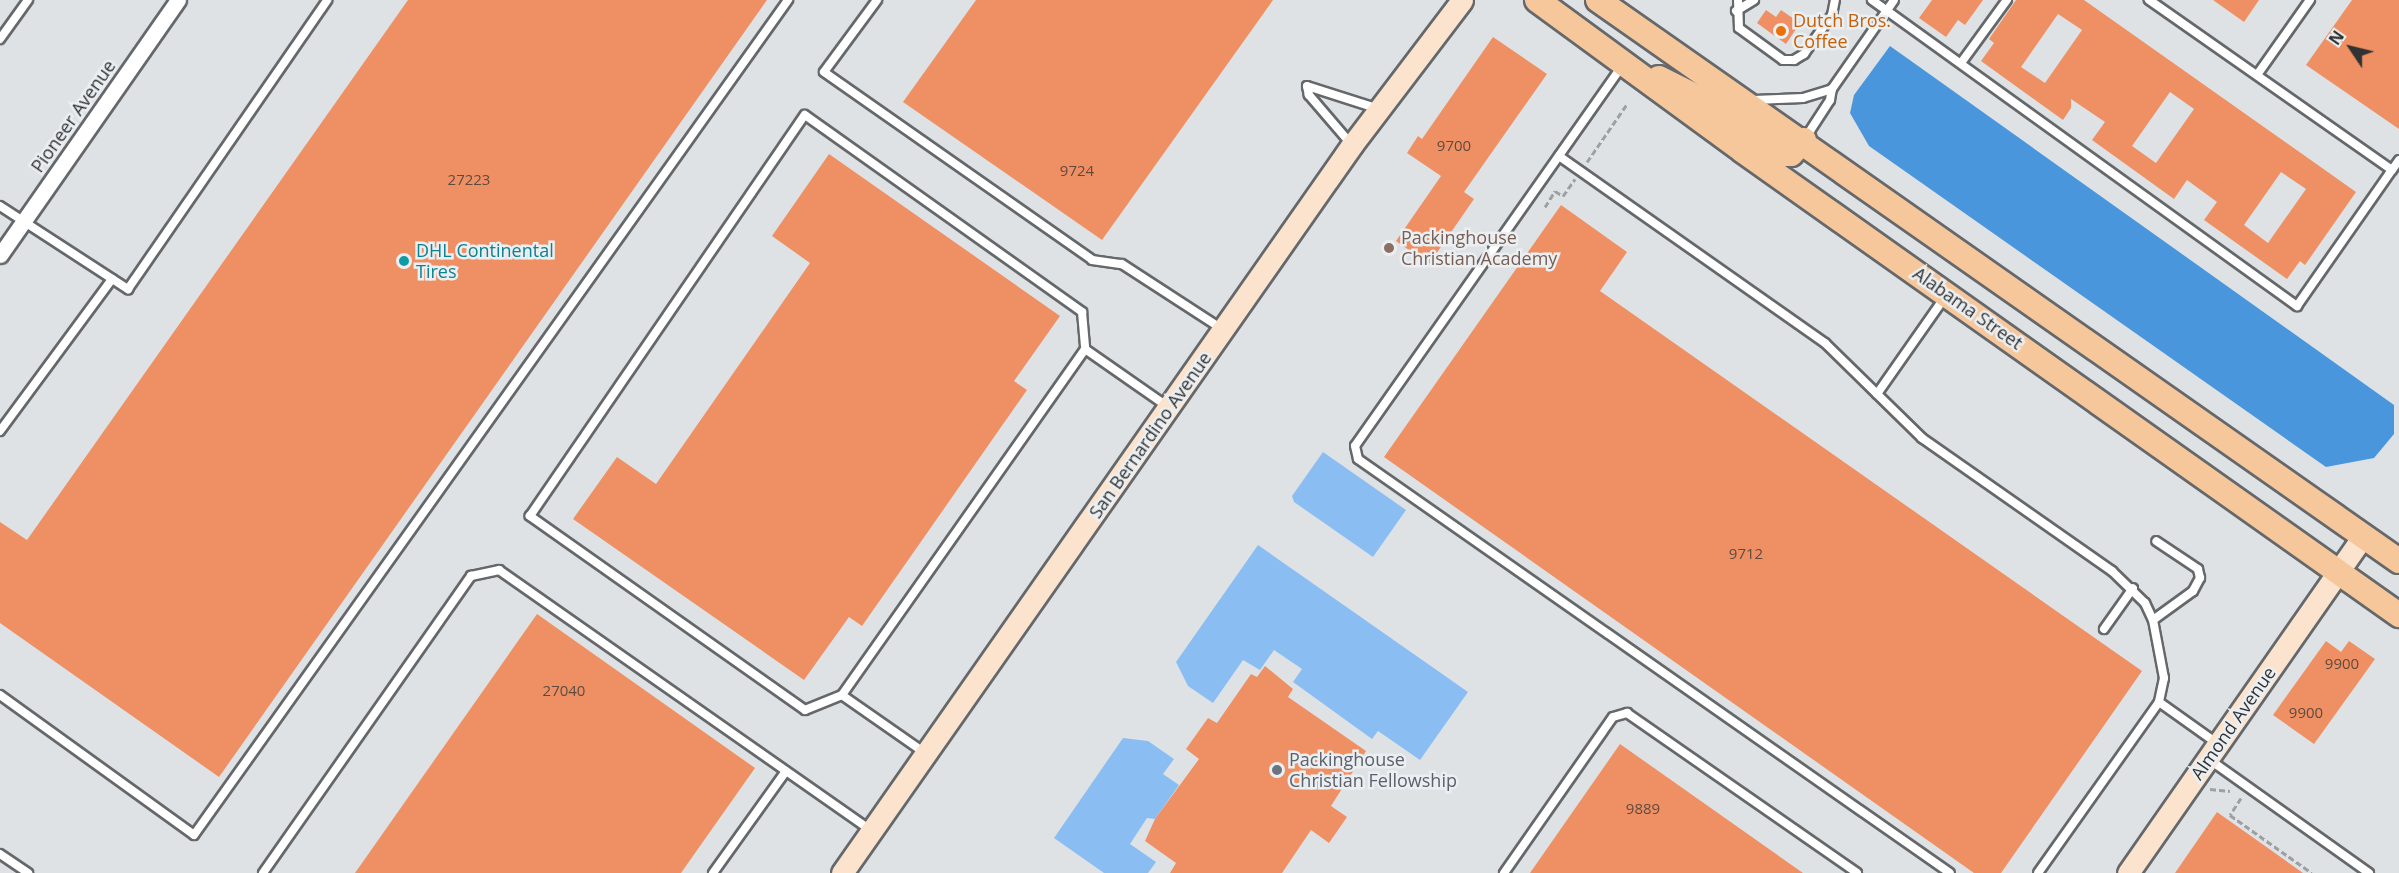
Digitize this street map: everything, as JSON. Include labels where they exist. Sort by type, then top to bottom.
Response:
[{"type":"main road","name":"San Bernardino Avenue","points":[[842,873],[1352,145],[1462,0]]},
{"type":"main road","name":"Alabama Street","points":[[1537,0],[1623,64],[2399,615]]},
{"type":"main road","points":[[1598,0],[1679,59],[1803,140],[2399,561]]},
{"type":"main road","points":[[1622,0],[1665,30],[1679,59]]},
{"type":"main road","points":[[1623,64],[1680,86],[1784,154],[1791,154],[1803,140]]},
{"type":"main road","name":"Almond Avenue","points":[[2128,873],[2362,536]]},
{"type":"street","name":"Pioneer Avenue","points":[[0,255],[178,0]]},
{"type":"lane","points":[[0,39],[28,0]]},
{"type":"lane","points":[[0,206],[128,289],[327,0]]},
{"type":"lane","points":[[0,695],[194,835],[788,0]]},
{"type":"lane","points":[[877,0],[824,72],[1092,260],[1122,264],[1224,330]]},
{"type":"lane","points":[[1738,0],[1736,11],[1739,28],[1783,60],[1794,60],[1804,54],[1832,15],[1833,2]]},
{"type":"lane","points":[[1736,11],[1754,0]]},
{"type":"lane","points":[[1872,0],[2297,306],[2399,160]]},
{"type":"lane","points":[[1803,140],[1830,100],[1832,89],[1894,0]]},
{"type":"lane","points":[[1961,63],[2007,0]]},
{"type":"lane","points":[[2149,0],[2392,170]]},
{"type":"lane","points":[[2256,75],[2310,0]]},
{"type":"lane","points":[[1623,64],[1355,446],[1358,459],[1950,873]]},
{"type":"lane","points":[[1352,145],[1309,95],[1307,86],[1380,109]]},
{"type":"lane","points":[[1738,99],[1795,99],[1832,89]]},
{"type":"lane","points":[[805,115],[1082,312],[1085,349],[842,696],[805,710],[530,516],[805,115]]},
{"type":"lane","points":[[1559,156],[1825,343],[1922,438],[2133,588],[2153,620],[2164,678],[2159,702],[2038,873]]},
{"type":"lane","points":[[0,431],[112,279]]},
{"type":"lane","points":[[1877,394],[1947,294]]},
{"type":"lane","points":[[1085,349],[1170,407]]},
{"type":"lane","points":[[2153,620],[2193,591],[2200,578],[2198,569],[2156,540]]},
{"type":"lane","points":[[263,873],[471,576],[499,570],[872,831]]},
{"type":"lane","points":[[2104,629],[2133,588]]},
{"type":"lane","points":[[842,696],[926,754]]},
{"type":"lane","points":[[2159,702],[2214,752],[2368,873]]},
{"type":"lane","points":[[1504,873],[1613,717],[1627,713],[1857,873]]},
{"type":"lane","points":[[713,873],[786,771]]},
{"type":"lane","points":[[0,854],[28,873]]},
{"type":"path","points":[[2207,790],[2228,790],[2241,798],[2230,815],[2312,873]]},
{"type":"shaded area","points":[[1890,46],[2394,405],[2394,434],[2374,458],[2326,467],[1869,146],[1850,113],[1854,95]]},
{"type":"shaded area","points":[[1323,452],[1406,510],[1373,557],[1294,502],[1292,496]]},
{"type":"shaded area","points":[[1258,545],[1468,692],[1420,760],[1378,731],[1372,739],[1293,682],[1302,669],[1274,650],[1260,670],[1243,660],[1213,703],[1188,686],[1176,662]]},
{"type":"shaded area","points":[[1123,738],[1148,741],[1174,759],[1163,774],[1179,785],[1155,819],[1147,818],[1130,844],[1156,862],[1148,873],[1104,873],[1054,838]]},
{"type":"building","name":"DHL Continental Tires","points":[[408,0],[767,0],[219,777],[0,623],[0,522],[27,540]]},
{"type":"building","points":[[976,0],[1273,0],[1102,240],[903,102]]},
{"type":"building","points":[[1932,0],[1983,0],[1965,25],[1958,20],[1946,37],[1919,18]]},
{"type":"building","points":[[2016,0],[2084,0],[2356,192],[2305,265],[2300,261],[2287,279],[2204,220],[2217,202],[2187,180],[2174,199],[2092,140],[2105,122],[2071,99],[2071,108],[2063,120],[1981,61],[1994,43],[1989,39]],"holes":[[[2058,14],[2082,30],[2045,83],[2021,67]],[[2170,92],[2194,109],[2156,163],[2132,146]],[[2281,172],[2306,189],[2268,243],[2244,225]]]},
{"type":"building","points":[[2213,0],[2259,0],[2244,22]]},
{"type":"building","points":[[2352,0],[2399,0],[2399,129],[2306,65]]},
{"type":"building","name":"Dutch Bros. Coffee","points":[[1766,10],[1776,17],[1781,10],[1800,23],[1786,44],[1757,23]]},
{"type":"building","points":[[1493,37],[1547,74],[1464,192],[1474,199],[1429,264],[1396,241],[1441,176],[1407,153],[1418,136],[1422,139]]},
{"type":"building","points":[[829,154],[1060,316],[1014,381],[1027,390],[862,626],[849,617],[804,680],[573,519],[617,457],[656,484],[810,263],[772,236]]},
{"type":"building","points":[[1561,205],[1627,252],[1600,291],[2142,671],[2001,873],[1974,873],[1384,457]]},
{"type":"building","points":[[537,614],[755,768],[681,873],[355,873]]},
{"type":"building","points":[[2326,641],[2341,652],[2349,641],[2375,659],[2314,744],[2273,715]]},
{"type":"building","name":"Packinghouse Christian Fellowship","points":[[1265,666],[1293,689],[1288,697],[1366,751],[1331,806],[1347,817],[1329,843],[1311,830],[1282,873],[1170,873],[1176,863],[1145,841],[1155,819],[1199,759],[1186,749],[1208,718],[1217,723],[1251,674],[1257,677]]},
{"type":"building","points":[[1620,744],[1803,873],[1530,873]]},
{"type":"building","points":[[2217,812],[2303,873],[2175,873]]},
{"type":"place","name":"Dutch Bros. Coffee","points":[[1781,31]]},
{"type":"place","name":"Packinghouse Christian Academy","points":[[1389,248]]},
{"type":"place","name":"DHL Continental Tires","points":[[404,261]]},
{"type":"place","name":"Packinghouse Christian Fellowship","points":[[1277,770]]}]
